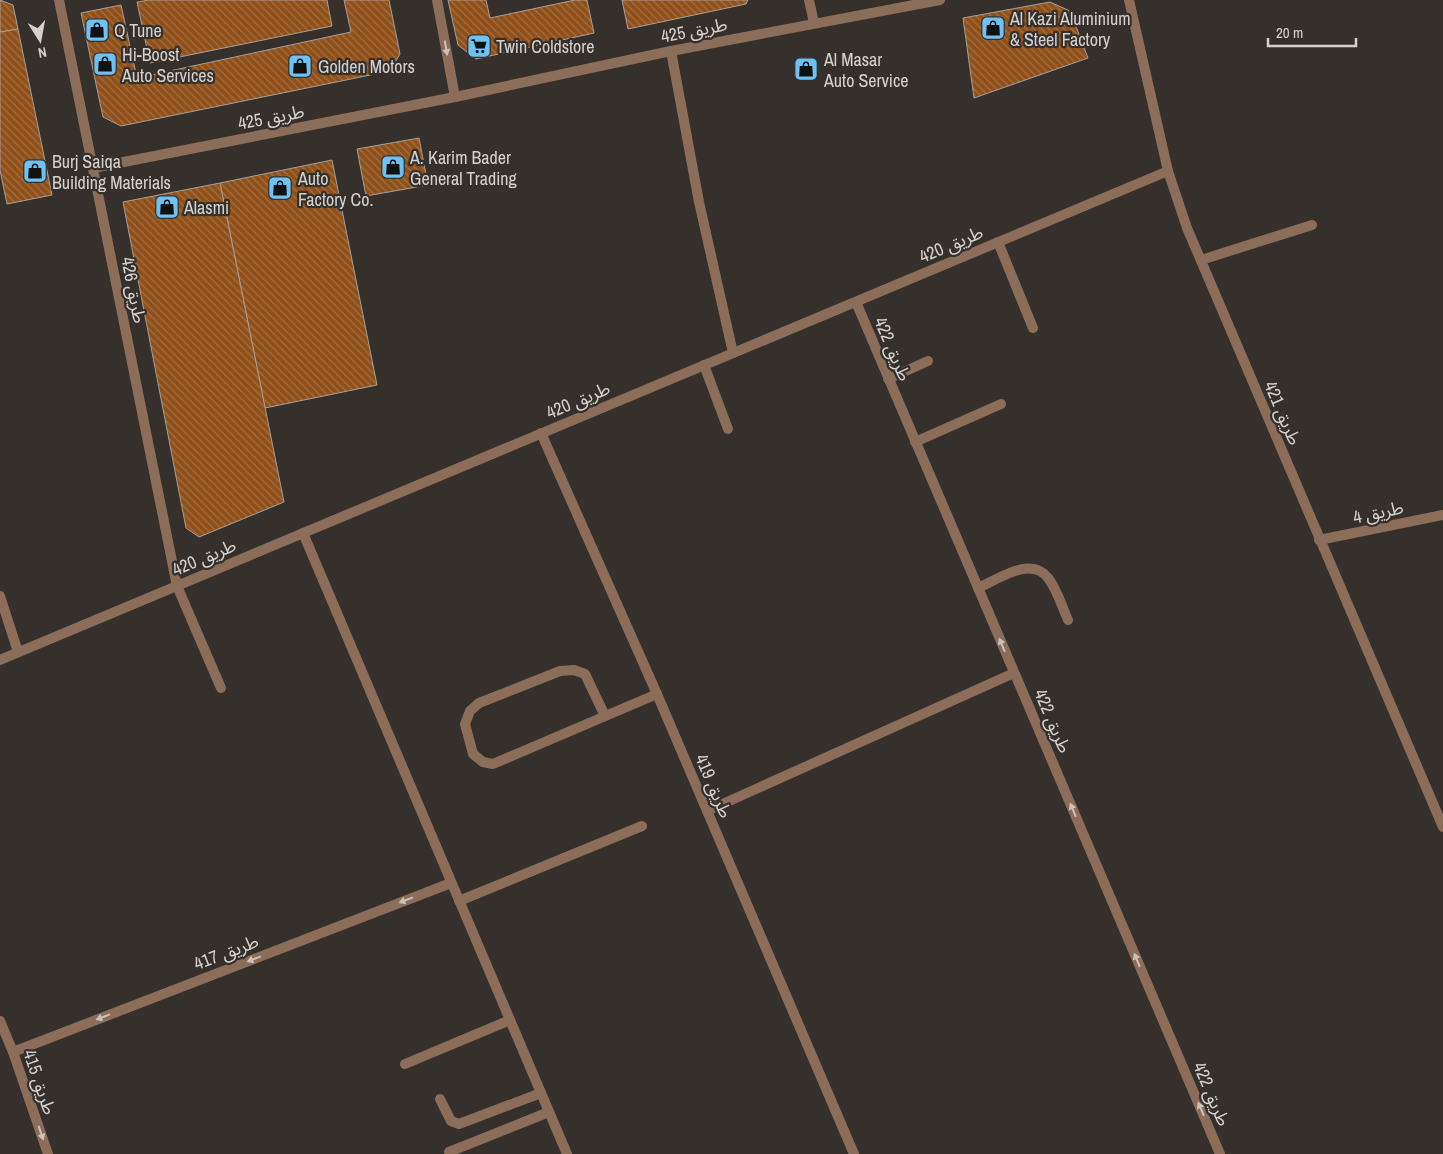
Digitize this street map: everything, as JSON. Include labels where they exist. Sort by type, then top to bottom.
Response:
[{"type":"street","name":"طريق 426","points":[[59,0],[177,586],[221,688]]},
{"type":"street","points":[[437,0],[455,98]]},
{"type":"street","points":[[810,0],[814,23]]},
{"type":"street","name":"طريق 425","points":[[93,168],[455,98],[671,51],[940,0]]},
{"type":"street","name":"طريق 421","points":[[1129,0],[1168,172],[1201,260],[1443,827]]},
{"type":"street","points":[[671,51],[699,202],[733,353]]},
{"type":"street","name":"طريق 420","points":[[0,660],[1168,172]]},
{"type":"street","points":[[1201,260],[1312,225]]},
{"type":"street","points":[[998,242],[1033,328]]},
{"type":"street","name":"طريق 422","points":[[856,302],[1220,1154]]},
{"type":"street","points":[[888,379],[928,361]]},
{"type":"street","points":[[704,365],[728,429]]},
{"type":"street","points":[[916,442],[1001,404]]},
{"type":"street","name":"طريق 419","points":[[541,433],[657,694],[854,1154]]},
{"type":"street","name":"طريق 4","points":[[1319,540],[1443,515]]},
{"type":"street","points":[[303,533],[567,1154]]},
{"type":"street","points":[[978,588],[1022,569],[1033,568],[1048,578],[1068,620]]},
{"type":"street","points":[[0,596],[18,652]]},
{"type":"street","points":[[605,716],[585,674],[574,670],[560,671],[479,703],[470,711],[465,724],[474,754],[483,762],[493,764],[657,694]]},
{"type":"street","points":[[707,811],[1014,673]]},
{"type":"street","points":[[460,900],[642,826]]},
{"type":"street","name":"طريق 417","points":[[13,1052],[452,883]]},
{"type":"street","points":[[405,1064],[510,1020]]},
{"type":"street","name":"طريق 415","points":[[0,1021],[13,1052],[48,1154]]},
{"type":"street","points":[[440,1099],[451,1121],[459,1124],[541,1093]]},
{"type":"street","points":[[449,1152],[549,1112]]},
{"type":"building","points":[[0,0],[13,5],[18,29],[0,32]]},
{"type":"building","points":[[149,0],[327,0],[332,26],[150,63],[137,2]]},
{"type":"building","points":[[344,0],[389,0],[400,54],[390,71],[121,126],[103,117],[81,13],[121,5],[137,78],[351,32]]},
{"type":"building","points":[[448,0],[486,0],[490,18],[575,0],[587,0],[594,33],[476,59],[458,45]]},
{"type":"building","points":[[622,0],[748,0],[746,4],[628,29]]},
{"type":"building","points":[[1050,2],[1070,11],[1088,58],[974,98],[963,18]]},
{"type":"building","points":[[18,29],[52,195],[7,204],[0,170],[0,32]]},
{"type":"building","name":"A. Karim Bader General Trading","points":[[419,138],[428,185],[366,196],[357,149]]},
{"type":"building","points":[[332,160],[377,385],[265,408],[220,183]]},
{"type":"building","points":[[220,183],[284,502],[199,537],[186,528],[123,202]]},
{"type":"place","name":"Al Kazi Aluminium & Steel Factory","points":[[993,28]]},
{"type":"place","name":"Q Tune","points":[[97,30]]},
{"type":"place","name":"Twin Coldstore","points":[[479,46]]},
{"type":"place","name":"Hi-Boost Auto Services","points":[[105,64]]},
{"type":"place","name":"Golden Motors","points":[[300,66]]},
{"type":"place","name":"Al Masar Auto Service","points":[[806,69]]},
{"type":"place","name":"A. Karim Bader General Trading","points":[[393,167]]},
{"type":"place","name":"Burj Saiqa Building Materials","points":[[35,171]]},
{"type":"place","name":"Auto Factory Co.","points":[[280,188]]},
{"type":"place","name":"Alasmi","points":[[167,207]]}]
